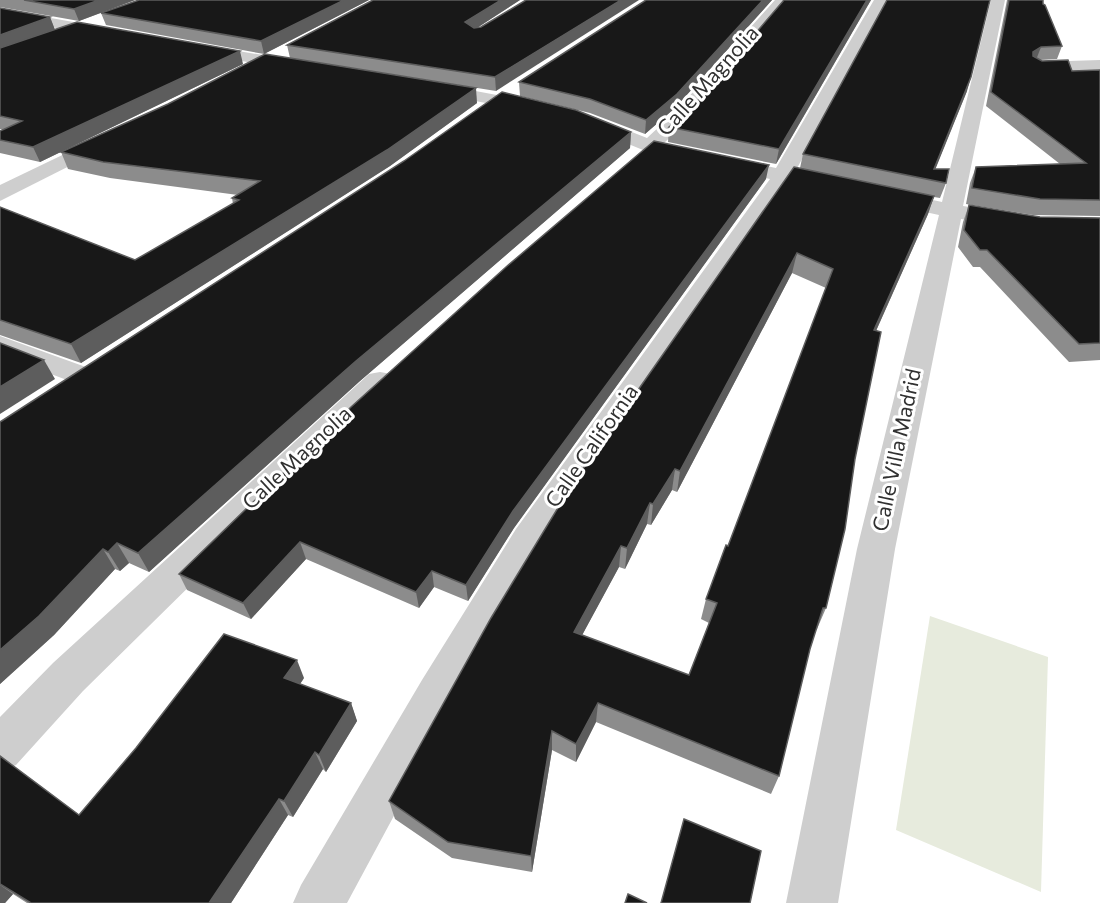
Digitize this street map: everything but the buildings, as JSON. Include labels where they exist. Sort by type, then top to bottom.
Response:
[{"type":"street","name":"Calle Magnolia","points":[[624,167],[684,114],[782,0]]},
{"type":"street","name":"Calle California","points":[[319,903],[437,694],[529,539],[668,336],[736,245],[782,176],[881,0]]},
{"type":"street","name":"Calle Villa Madrid","points":[[812,903],[876,549],[998,0]]},
{"type":"street","points":[[0,13],[126,36]]},
{"type":"street","points":[[51,38],[113,16]]},
{"type":"street","points":[[245,72],[296,46]]},
{"type":"street","points":[[183,47],[318,69]]},
{"type":"street","points":[[1037,67],[1100,65]]},
{"type":"street","points":[[410,84],[509,92],[650,146],[849,189]]},
{"type":"street","points":[[471,119],[509,92]]},
{"type":"street","points":[[0,194],[83,150],[117,136]]},
{"type":"street","points":[[871,194],[1034,224],[1100,225]]},
{"type":"street","points":[[0,345],[92,370],[56,394]]},
{"type":"street","name":"Calle Magnolia","points":[[0,749],[76,668],[342,415],[402,361]]},
{"type":"shaded area","points":[[930,616],[1048,657],[1041,892],[896,830]]}]
